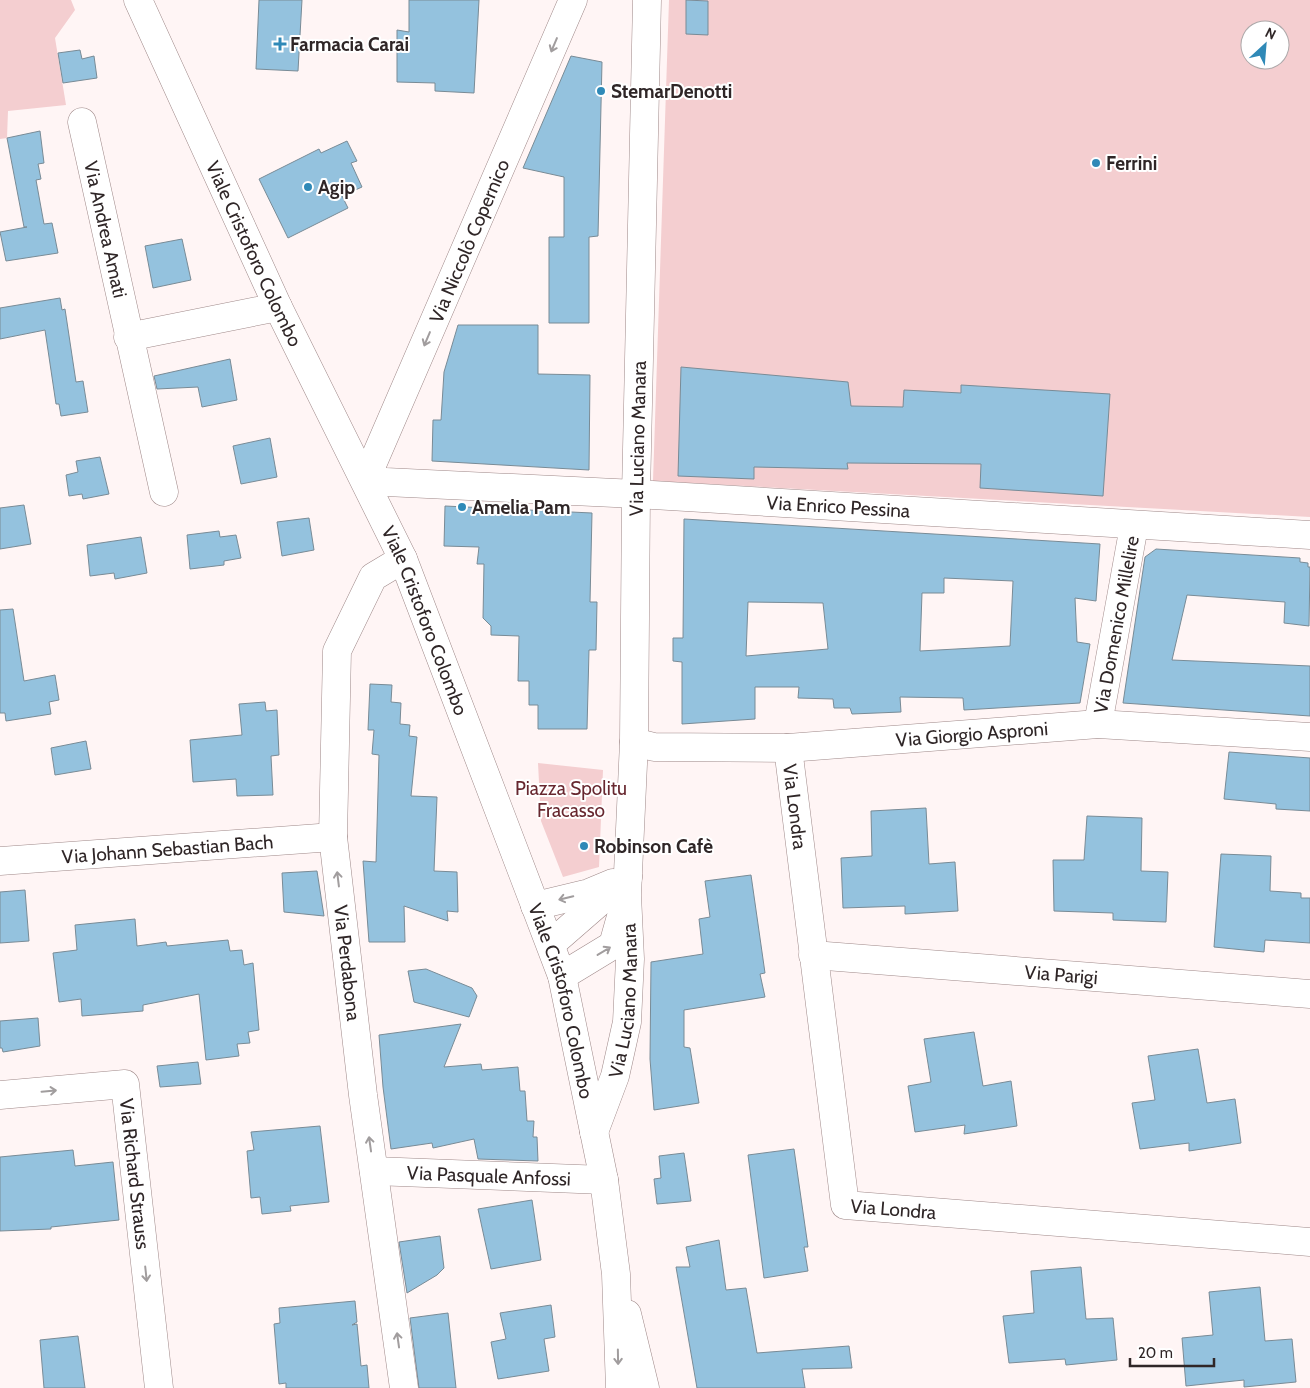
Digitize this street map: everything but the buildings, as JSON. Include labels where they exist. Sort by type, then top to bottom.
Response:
[{"type":"street","name":"Viale Cristoforo Colombo","points":[[138,0],[278,307],[403,559],[551,944],[562,976],[604,1180],[616,1274],[620,1388]]},
{"type":"street","name":"Via Niccolò Copernico","points":[[365,482],[573,0]]},
{"type":"street","name":"Via Luciano Manara","points":[[594,1132],[615,1076],[627,1022],[630,959],[627,886],[634,742],[636,494],[647,0]]},
{"type":"street","name":"Via Andrea Amati","points":[[82,122],[128,337],[164,492]]},
{"type":"street","points":[[128,337],[278,307]]},
{"type":"street","name":"Via Enrico Pessina","points":[[365,482],[636,494],[1310,536]]},
{"type":"street","name":"Via Domenico Millelire","points":[[1098,724],[1134,526]]},
{"type":"street","name":"Via Perdabona","points":[[403,559],[373,578],[337,651],[333,836],[363,1095],[404,1388]]},
{"type":"street","name":"Via Giorgio Asproni","points":[[634,742],[654,747],[788,748],[1098,724],[1310,737]]},
{"type":"street","name":"Via Londra","points":[[788,748],[845,1205],[1310,1242]]},
{"type":"street","name":"Via Johann Sebastian Bach","points":[[0,861],[333,836]]},
{"type":"street","points":[[536,906],[627,886]]},
{"type":"street","name":"Via Luciano Manara","points":[[551,944],[627,886]]},
{"type":"street","name":"Via Luciano Manara","points":[[562,976],[613,945],[627,886]]},
{"type":"street","name":"Via Parigi","points":[[813,955],[1310,994]]},
{"type":"street","name":"Via Richard Strauss","points":[[0,1095],[125,1084],[159,1388]]},
{"type":"street","name":"Via Pasquale Anfossi","points":[[374,1171],[604,1180]]},
{"type":"street","name":"Viale Cristoforo Colombo","points":[[616,1274],[645,1388]]},
{"type":"green space","points":[[0,0],[71,0],[75,10],[55,38],[66,105],[8,111],[7,138],[0,139]]},
{"type":"green space","points":[[669,0],[1310,0],[1310,517],[653,481]]},
{"type":"green space","name":"Piazza Spolitu Fracasso","points":[[538,763],[603,770],[599,867],[563,877],[541,821]]},
{"type":"place","name":"Farmacia Carai","points":[[280,44]]},
{"type":"place","name":"StemarDenotti","points":[[601,91]]},
{"type":"place","name":"Ferrini","points":[[1096,163]]},
{"type":"place","name":"Agip","points":[[308,187]]},
{"type":"place","name":"Amelia Pam","points":[[462,507]]},
{"type":"place","name":"Robinson Cafè","points":[[584,846]]}]
